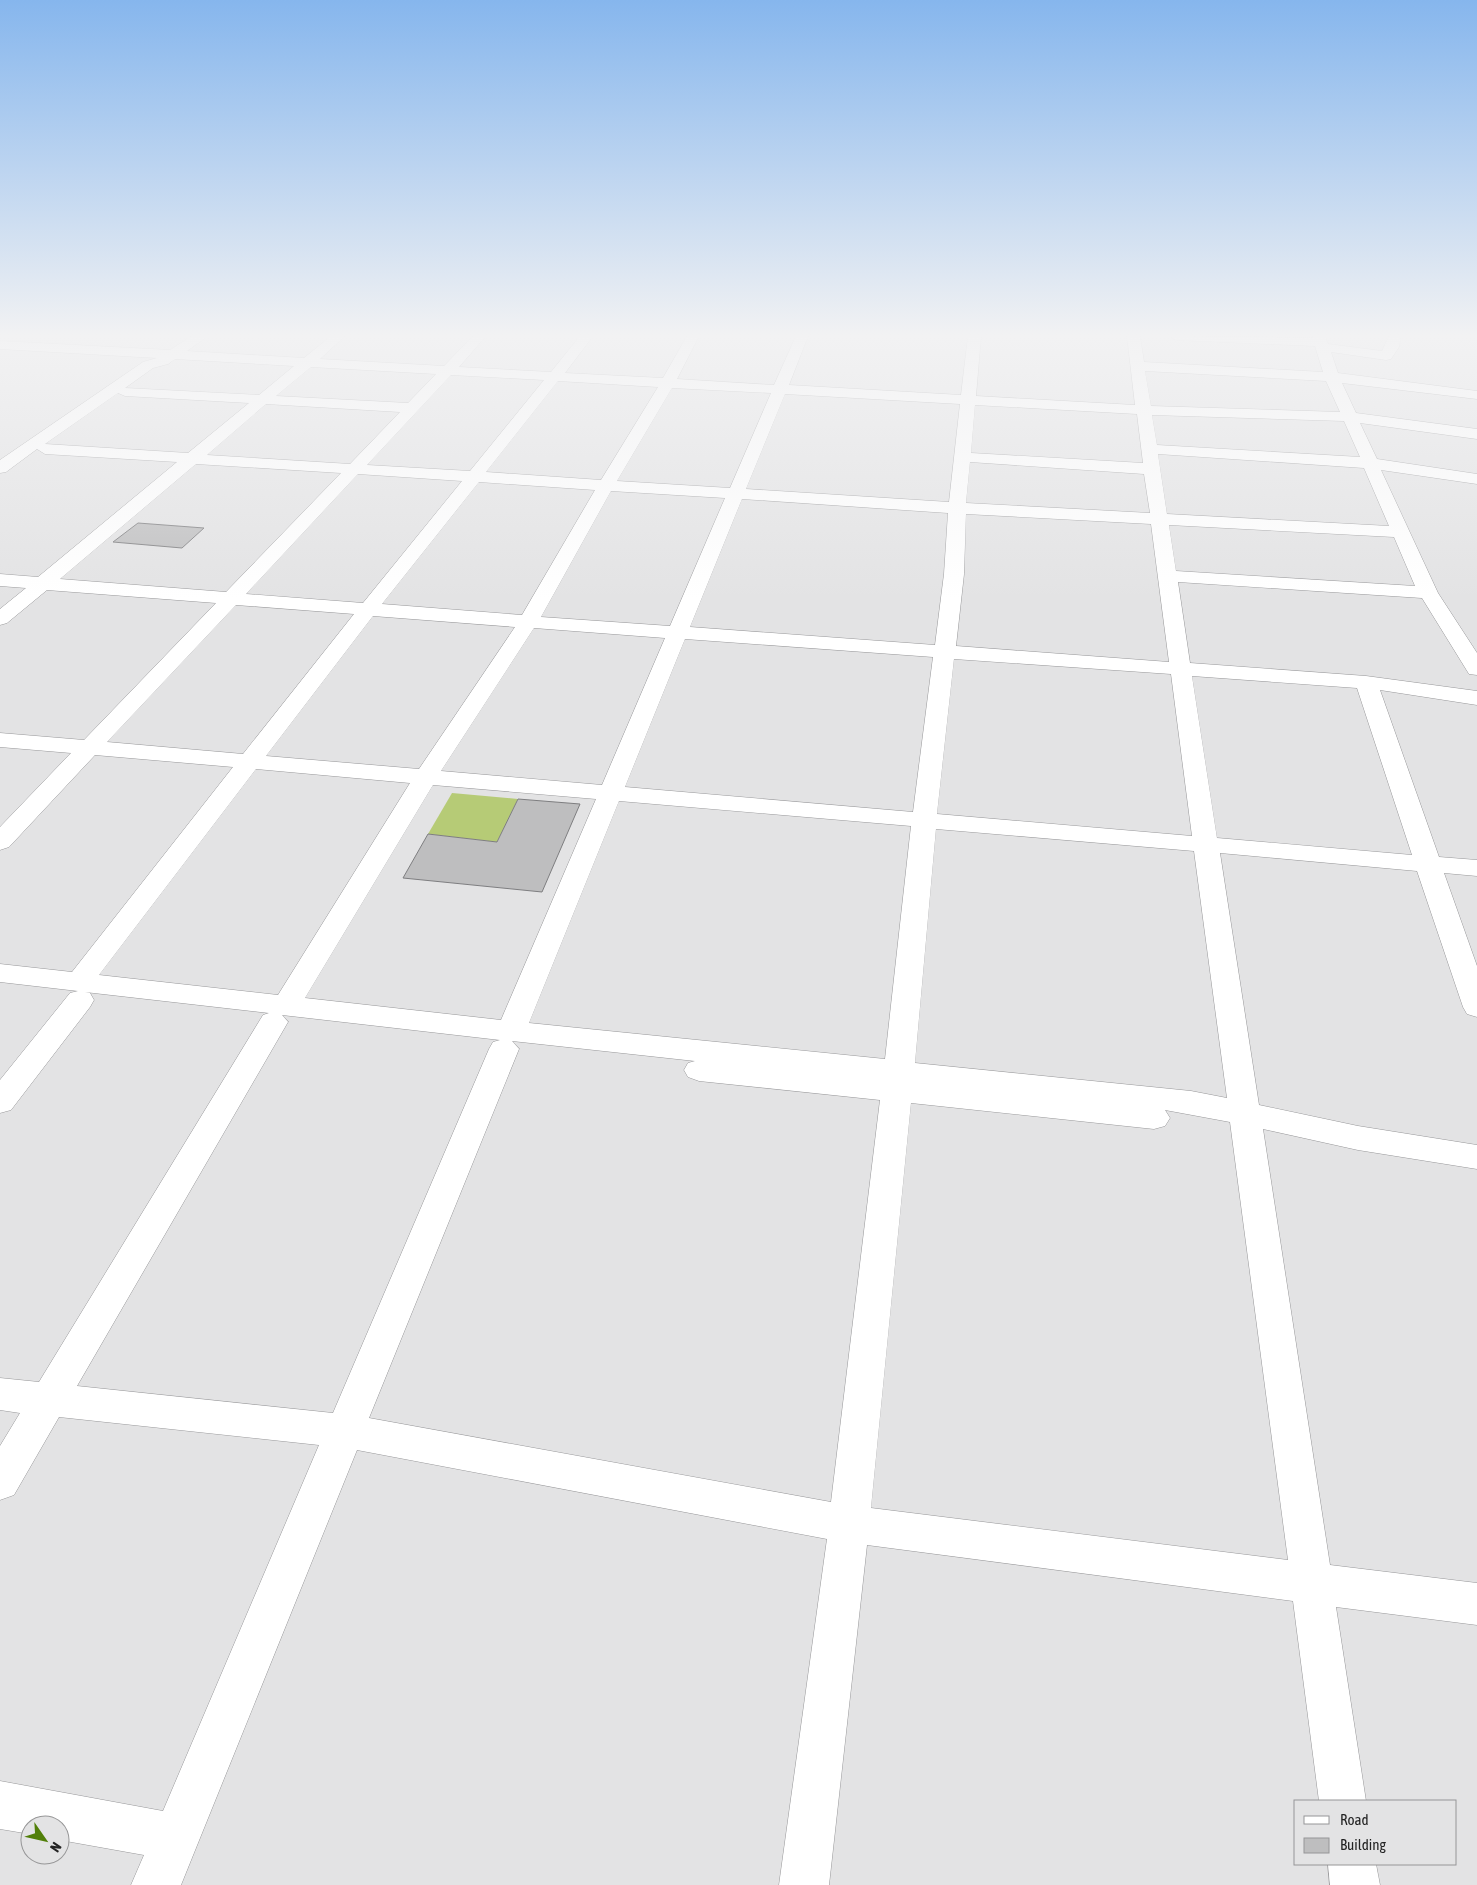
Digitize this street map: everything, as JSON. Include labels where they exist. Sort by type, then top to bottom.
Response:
[{"type":"street","points":[[0,480],[37,448],[69,424]]},
{"type":"street","points":[[0,468],[37,448],[75,424]]},
{"type":"street","points":[[0,619],[233,424]]},
{"type":"street","points":[[0,842],[398,424]]},
{"type":"street","points":[[0,1102],[79,991],[250,762],[369,608],[517,424]]},
{"type":"street","points":[[0,1482],[280,1013],[425,778],[528,622],[606,484],[642,424]]},
{"type":"street","points":[[156,1885],[765,424]]},
{"type":"street","points":[[804,1885],[849,1524],[898,1081],[924,821],[945,652],[965,424]]},
{"type":"street","points":[[1145,424],[1343,1800]]},
{"type":"street","points":[[1353,424],[1428,592],[1477,669]]},
{"type":"street","points":[[1402,424],[1477,434]]},
{"type":"street","points":[[0,446],[957,508],[1401,532]]},
{"type":"street","points":[[963,457],[1371,463],[1477,479]]},
{"type":"street","points":[[1167,576],[1428,592]]},
{"type":"street","points":[[0,580],[234,597],[528,622],[678,631],[1366,682],[1477,698]]},
{"type":"street","points":[[1366,682],[1426,863],[1477,1007]]},
{"type":"street","points":[[0,740],[1477,868]]},
{"type":"street","points":[[0,973],[79,991]]},
{"type":"street","points":[[0,991],[79,991],[280,1013],[508,1040],[898,1081],[1195,1122],[1245,1115],[1358,1138],[1477,1158]]},
{"type":"street","points":[[0,1394],[345,1431],[849,1524],[1312,1581],[1477,1604]]},
{"type":"street","points":[[0,1805],[176,1837]]},
{"type":"street","points":[[1352,1865],[1355,1885]]},
{"type":"green space","points":[[452,793],[518,799],[497,842],[428,834]]},
{"type":"building","points":[[138,523],[204,528],[182,548],[113,542]]},
{"type":"building","points":[[518,799],[580,804],[542,892],[403,878],[428,834],[497,842]]}]
